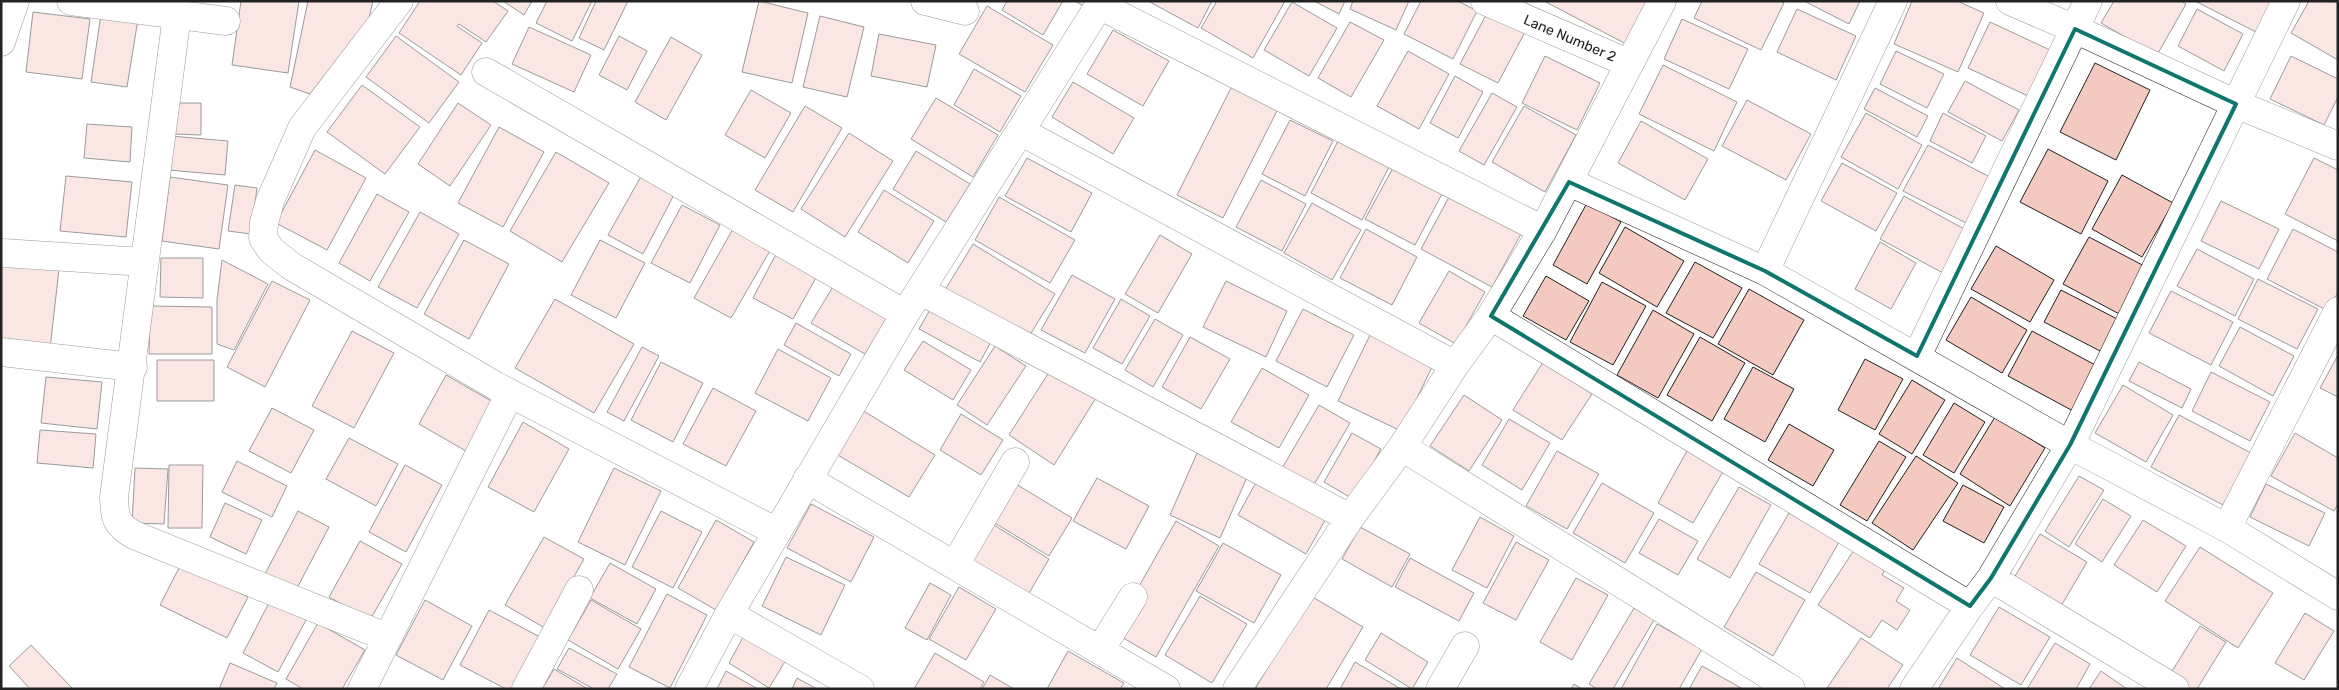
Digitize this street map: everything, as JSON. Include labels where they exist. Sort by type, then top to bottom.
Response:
[{"type":"street","points":[[1,42],[15,1]]},
{"type":"street","points":[[71,1],[226,21]]},
{"type":"street","points":[[399,1],[302,128],[270,201],[264,223],[263,238],[271,250],[291,266],[510,393],[778,532]]},
{"type":"street","points":[[925,1],[965,11]]},
{"type":"street","name":"Lane Number 2","points":[[1485,1],[1628,63]]},
{"type":"street","points":[[1237,689],[1350,518],[1402,447],[1455,365],[1491,316],[1543,230],[1628,63],[1662,1]]},
{"type":"street","points":[[1765,271],[1893,1]]},
{"type":"street","points":[[2010,1],[2236,104],[2338,146]]},
{"type":"street","points":[[1917,356],[2088,1]]},
{"type":"street","points":[[1914,689],[1991,578],[2070,445],[2286,1]]},
{"type":"street","points":[[689,689],[728,614],[905,314],[1101,3],[1543,230]]},
{"type":"street","points":[[177,15],[114,498],[115,518],[122,528],[143,538],[386,637]]},
{"type":"street","points":[[486,72],[905,314]]},
{"type":"street","points":[[1020,132],[1455,365]]},
{"type":"street","points":[[1569,182],[1765,271],[2070,445],[2226,528],[2338,596]]},
{"type":"street","points":[[4,252],[144,262]]},
{"type":"street","points":[[920,291],[1350,518]]},
{"type":"street","points":[[2226,528],[2338,311]]},
{"type":"street","points":[[1491,316],[1970,606]]},
{"type":"street","points":[[1,352],[132,367]]},
{"type":"street","points":[[362,689],[386,637],[510,393]]},
{"type":"street","points":[[1402,447],[1791,689]]},
{"type":"street","points":[[955,565],[1015,462]]},
{"type":"street","points":[[807,478],[1166,689]]},
{"type":"street","points":[[1991,578],[2175,689]]},
{"type":"street","points":[[526,689],[579,590]]},
{"type":"street","points":[[1100,650],[1132,597]]},
{"type":"street","points":[[728,614],[860,689]]},
{"type":"street","points":[[1440,689],[1465,646]]},
{"type":"highlighted area","points":[[2075,29],[2236,104],[2070,445],[1991,578],[1970,606],[1491,316],[1569,182],[1765,271],[1917,356]]},
{"type":"building","points":[[241,1],[299,1],[288,73],[232,65]]},
{"type":"building","points":[[308,1],[373,1],[369,18],[310,94],[290,87]]},
{"type":"building","points":[[420,1],[493,1],[508,11],[486,42],[459,24],[457,26],[482,43],[461,75],[399,33]]},
{"type":"building","points":[[503,1],[532,1],[524,15]]},
{"type":"building","points":[[547,1],[592,1],[572,41],[536,23]]},
{"type":"building","points":[[596,1],[628,1],[604,50],[579,38]]},
{"type":"building","points":[[759,1],[808,13],[792,83],[742,72]]},
{"type":"building","points":[[1007,1],[1063,1],[1043,35],[1002,10]]},
{"type":"building","points":[[1075,1],[1086,1],[1083,6]]},
{"type":"building","points":[[1148,1],[1212,1],[1198,28]]},
{"type":"building","points":[[1217,1],[1285,1],[1253,58],[1201,28]]},
{"type":"building","points":[[1314,1],[1345,1],[1339,14]]},
{"type":"building","points":[[1353,1],[1409,1],[1396,30],[1350,9]]},
{"type":"building","points":[[1421,1],[1458,1],[1477,11],[1453,59],[1404,34]]},
{"type":"building","points":[[1544,1],[1649,1],[1626,44]]},
{"type":"building","points":[[1702,1],[1779,1],[1784,3],[1761,50],[1694,18]]},
{"type":"building","points":[[1804,1],[1860,1],[1849,24]]},
{"type":"building","points":[[1912,1],[1957,1],[1984,13],[1958,72],[1894,44]]},
{"type":"building","points":[[2114,1],[2181,1],[2186,4],[2157,55],[2101,23]]},
{"type":"building","points":[[2195,1],[2274,1],[2258,33]]},
{"type":"building","points":[[2309,1],[2338,2],[2338,60],[2291,33]]},
{"type":"building","points":[[1292,2],[1337,28],[1309,76],[1264,50]]},
{"type":"building","points":[[987,6],[1053,45],[1025,92],[959,54]]},
{"type":"building","points":[[1797,9],[1856,36],[1836,80],[1777,52]]},
{"type":"building","points":[[2197,9],[2243,34],[2224,71],[2178,46]]},
{"type":"building","points":[[33,12],[90,19],[82,79],[26,72]]},
{"type":"building","points":[[1487,13],[1525,32],[1498,83],[1460,64]]},
{"type":"building","points":[[101,14],[138,19],[127,87],[91,82]]},
{"type":"building","points":[[820,16],[864,27],[847,97],[803,87]]},
{"type":"building","points":[[1682,19],[1748,49],[1729,89],[1664,59]]},
{"type":"building","points":[[1350,22],[1384,40],[1351,97],[1318,78]]},
{"type":"building","points":[[1990,22],[2050,50],[2028,96],[1968,68]]},
{"type":"building","points":[[529,27],[591,55],[574,92],[512,64]]},
{"type":"building","points":[[1113,30],[1169,61],[1143,106],[1087,74]]},
{"type":"building","points":[[879,34],[936,45],[927,87],[871,76]]},
{"type":"building","points":[[396,36],[459,82],[429,123],[366,77]]},
{"type":"building","points":[[619,36],[647,51],[627,90],[599,75]]},
{"type":"building","points":[[671,37],[702,55],[666,120],[635,102]]},
{"type":"building","points":[[1408,51],[1449,74],[1419,129],[1377,106]]},
{"type":"building","points":[[1896,51],[1944,74],[1927,108],[1880,84]]},
{"type":"building","points":[[1545,56],[1600,83],[1577,130],[1522,103]]},
{"type":"building","points":[[2291,56],[2338,79],[2338,97],[2324,125],[2270,99]]},
{"type":"building","points":[[2095,63],[2150,90],[2116,160],[2060,132]]},
{"type":"building","points":[[1663,65],[1737,102],[1714,151],[1639,114]]},
{"type":"building","points":[[974,69],[1021,96],[1000,132],[954,105]]},
{"type":"building","points":[[1455,76],[1483,92],[1458,138],[1430,123]]},
{"type":"building","points":[[1965,81],[2019,110],[2002,141],[1948,112]]},
{"type":"building","points":[[1073,82],[1134,118],[1113,154],[1052,117]]},
{"type":"building","points":[[362,85],[420,127],[385,174],[327,132]]},
{"type":"building","points":[[1232,86],[1278,109],[1223,218],[1177,195]]},
{"type":"building","points":[[1875,88],[1928,116],[1917,137],[1864,109]]},
{"type":"building","points":[[751,90],[791,113],[765,158],[725,135]]},
{"type":"building","points":[[1492,93],[1517,107],[1484,165],[1459,151]]},
{"type":"building","points":[[936,98],[998,135],[973,177],[911,139]]},
{"type":"building","points":[[1747,100],[1811,134],[1786,180],[1722,146]]},
{"type":"building","points":[[173,103],[201,103],[201,135],[173,134]]},
{"type":"building","points":[[458,103],[491,125],[450,186],[418,164]]},
{"type":"building","points":[[805,106],[842,128],[793,212],[755,190]]},
{"type":"building","points":[[1524,106],[1576,135],[1545,192],[1492,162]]},
{"type":"building","points":[[1866,113],[1922,145],[1898,189],[1841,157]]},
{"type":"building","points":[[1943,113],[1986,136],[1972,163],[1930,141]]},
{"type":"building","points":[[1290,120],[1333,141],[1305,196],[1262,174]]},
{"type":"building","points":[[1641,121],[1708,159],[1685,200],[1618,163]]},
{"type":"building","points":[[87,124],[132,127],[130,162],[84,158]]},
{"type":"building","points":[[499,127],[544,152],[503,227],[458,203]]},
{"type":"building","points":[[849,133],[893,161],[845,237],[801,209]]},
{"type":"building","points":[[171,136],[228,141],[225,175],[168,170]]},
{"type":"building","points":[[1338,141],[1389,167],[1362,220],[1311,193]]},
{"type":"building","points":[[1928,145],[1992,178],[1968,224],[1903,191]]},
{"type":"building","points":[[2048,149],[2108,181],[2081,234],[2020,202]]},
{"type":"building","points":[[315,150],[366,178],[327,250],[276,223]]},
{"type":"building","points":[[916,151],[970,184],[946,222],[893,189]]},
{"type":"building","points":[[556,152],[609,183],[562,262],[510,231]]},
{"type":"building","points":[[1027,158],[1092,193],[1071,232],[1005,196]]},
{"type":"building","points":[[2314,158],[2338,170],[2338,241],[2285,214]]},
{"type":"building","points":[[1842,163],[1897,193],[1876,231],[1821,201]]},
{"type":"building","points":[[1394,166],[1443,192],[1415,245],[1365,219]]},
{"type":"building","points":[[644,171],[677,189],[643,254],[608,235]]},
{"type":"building","points":[[2122,175],[2173,203],[2142,257],[2092,229]]},
{"type":"building","points":[[66,176],[132,182],[126,237],[60,231]]},
{"type":"building","points":[[170,177],[228,185],[219,249],[162,241]]},
{"type":"building","points":[[1261,180],[1306,204],[1282,251],[1236,227]]},
{"type":"building","points":[[235,185],[257,188],[251,234],[228,231]]},
{"type":"building","points":[[884,190],[934,221],[908,263],[858,232]]},
{"type":"building","points":[[377,194],[409,212],[370,281],[339,263]]},
{"type":"building","points":[[1904,196],[1966,230],[1943,273],[1880,239]]},
{"type":"building","points":[[999,197],[1075,240],[1050,283],[975,240]]},
{"type":"building","points":[[1449,197],[1521,234],[1492,287],[1421,249]]},
{"type":"building","points":[[2221,201],[2279,229],[2259,269],[2201,241]]},
{"type":"building","points":[[1312,203],[1361,230],[1332,280],[1284,253]]},
{"type":"building","points":[[1587,203],[1621,222],[1587,284],[1553,265]]},
{"type":"building","points":[[682,205],[720,225],[690,283],[651,263]]},
{"type":"building","points":[[420,212],[459,234],[417,308],[378,287]]},
{"type":"building","points":[[734,227],[771,249],[731,318],[694,298]]},
{"type":"building","points":[[1625,227],[1684,261],[1657,307],[1599,273]]},
{"type":"building","points":[[1366,229],[1417,257],[1392,305],[1340,278]]},
{"type":"building","points":[[2293,229],[2338,252],[2338,292],[2328,311],[2267,279]]},
{"type":"building","points":[[1160,235],[1192,254],[1158,313],[1125,294]]},
{"type":"building","points":[[2089,237],[2150,269],[2125,317],[2063,284]]},
{"type":"building","points":[[464,240],[509,264],[469,339],[424,314]]},
{"type":"building","points":[[600,240],[645,263],[616,318],[571,295]]},
{"type":"building","points":[[1880,242],[1916,263],[1891,309],[1855,289]]},
{"type":"building","points":[[973,244],[1055,294],[1027,340],[945,290]]},
{"type":"building","points":[[1996,246],[2054,280],[2030,322],[1971,289]]},
{"type":"building","points":[[2197,249],[2254,279],[2235,316],[2177,286]]},
{"type":"building","points":[[776,254],[817,276],[793,319],[753,298]]},
{"type":"building","points":[[161,258],[203,258],[203,298],[160,297]]},
{"type":"building","points":[[222,260],[268,284],[234,350],[217,344],[217,300]]},
{"type":"building","points":[[1695,262],[1742,288],[1713,338],[1666,313]]},
{"type":"building","points":[[1,264],[59,269],[50,349],[1,345]]},
{"type":"building","points":[[1449,271],[1485,292],[1456,344],[1419,323]]},
{"type":"building","points":[[1072,275],[1115,299],[1085,353],[1041,330]]},
{"type":"building","points":[[1546,276],[1589,301],[1566,340],[1523,316]]},
{"type":"building","points":[[2258,279],[2318,309],[2297,349],[2238,319]]},
{"type":"building","points":[[272,281],[310,300],[265,387],[227,367]]},
{"type":"building","points":[[1226,281],[1287,311],[1266,357],[1203,327]]},
{"type":"building","points":[[1602,282],[1646,306],[1613,365],[1570,342]]},
{"type":"building","points":[[834,285],[888,316],[865,354],[811,323]]},
{"type":"building","points":[[1749,289],[1804,320],[1773,375],[1718,344]]},
{"type":"building","points":[[2061,290],[2121,321],[2104,353],[2044,322]]},
{"type":"building","points":[[2171,291],[2233,322],[2211,365],[2149,333]]},
{"type":"building","points":[[1971,297],[2027,330],[2002,373],[1946,340]]},
{"type":"building","points":[[555,299],[634,344],[594,413],[515,368]]},
{"type":"building","points":[[1121,299],[1150,316],[1122,364],[1093,348]]},
{"type":"building","points":[[150,306],[212,307],[212,354],[149,354]]},
{"type":"building","points":[[931,308],[992,340],[980,362],[919,329]]},
{"type":"building","points":[[1303,309],[1354,335],[1327,387],[1276,361]]},
{"type":"building","points":[[1653,310],[1694,334],[1658,398],[1617,375]]},
{"type":"building","points":[[1155,319],[1183,335],[1153,387],[1125,370]]},
{"type":"building","points":[[796,323],[851,354],[839,376],[784,345]]},
{"type":"building","points":[[2240,327],[2294,356],[2273,396],[2219,366]]},
{"type":"building","points":[[352,331],[394,353],[354,428],[312,406]]},
{"type":"building","points":[[2032,331],[2099,367],[2075,412],[2008,376]]},
{"type":"building","points":[[1370,335],[1433,365],[1401,431],[1338,401]]},
{"type":"building","points":[[1190,337],[1230,359],[1201,409],[1162,387]]},
{"type":"building","points":[[1700,337],[1745,363],[1712,421],[1667,395]]},
{"type":"building","points":[[923,341],[971,370],[953,400],[904,370]]},
{"type":"building","points":[[995,346],[1026,366],[987,425],[957,405]]},
{"type":"building","points":[[642,347],[659,356],[624,421],[607,412]]},
{"type":"building","points":[[778,349],[831,378],[808,421],[755,393]]},
{"type":"building","points":[[2338,355],[2338,397],[2320,388]]},
{"type":"building","points":[[1865,359],[1903,379],[1875,430],[1838,410]]},
{"type":"building","points":[[157,360],[214,360],[214,401],[157,401]]},
{"type":"building","points":[[661,362],[703,383],[673,442],[631,420]]},
{"type":"building","points":[[1543,362],[1592,394],[1562,440],[1513,410]]},
{"type":"building","points":[[2139,362],[2191,389],[2182,408],[2129,381]]},
{"type":"building","points":[[1753,367],[1794,389],[1765,442],[1724,419]]},
{"type":"building","points":[[1262,368],[1309,395],[1279,448],[1231,422]]},
{"type":"building","points":[[1051,369],[1096,398],[1054,465],[1009,435]]},
{"type":"building","points":[[2211,372],[2270,402],[2250,441],[2192,411]]},
{"type":"building","points":[[446,375],[493,402],[466,451],[419,424]]},
{"type":"building","points":[[46,377],[102,382],[97,429],[41,423]]},
{"type":"building","points":[[1912,380],[1945,400],[1912,454],[1879,434]]},
{"type":"building","points":[[2123,385],[2173,415],[2146,462],[2095,433]]},
{"type":"building","points":[[713,388],[756,411],[726,466],[683,444]]},
{"type":"building","points":[[1464,395],[1502,420],[1469,471],[1430,446]]},
{"type":"building","points":[[1954,403],[1985,422],[1954,473],[1923,455]]},
{"type":"building","points":[[1319,405],[1350,423],[1312,488],[1281,470]]},
{"type":"building","points":[[272,408],[314,430],[291,473],[249,451]]},
{"type":"building","points":[[862,410],[935,455],[909,497],[836,454]]},
{"type":"building","points":[[961,414],[1003,440],[981,475],[940,450]]},
{"type":"building","points":[[2179,415],[2251,453],[2223,505],[2151,467]]},
{"type":"building","points":[[1995,417],[2045,448],[2010,506],[1960,474]]},
{"type":"building","points":[[1509,419],[1550,443],[1522,490],[1482,465]]},
{"type":"building","points":[[523,422],[569,449],[534,512],[488,487]]},
{"type":"building","points":[[1789,424],[1834,450],[1813,486],[1768,460]]},
{"type":"building","points":[[40,430],[96,434],[93,468],[37,463]]},
{"type":"building","points":[[1352,433],[1381,449],[1353,499],[1324,482]]},
{"type":"building","points":[[2295,433],[2338,458],[2338,504],[2334,511],[2271,476]]},
{"type":"building","points":[[349,438],[398,464],[376,506],[326,479]]},
{"type":"building","points":[[1879,441],[1906,457],[1867,521],[1840,505]]},
{"type":"building","points":[[1688,449],[1724,470],[1693,523],[1658,503]]},
{"type":"building","points":[[1198,451],[1249,473],[1220,538],[1170,515]]},
{"type":"building","points":[[1557,451],[1599,474],[1567,529],[1526,506]]},
{"type":"building","points":[[1916,456],[1958,483],[1913,550],[1872,523]]},
{"type":"building","points":[[237,461],[287,486],[272,517],[222,492]]},
{"type":"building","points":[[169,465],[203,465],[202,528],[168,528]]},
{"type":"building","points":[[405,465],[442,485],[406,552],[369,532]]},
{"type":"building","points":[[135,468],[168,469],[164,524],[132,523]]},
{"type":"building","points":[[614,468],[661,491],[625,565],[578,542]]},
{"type":"building","points":[[2079,476],[2104,490],[2069,547],[2045,531]]},
{"type":"building","points":[[1259,477],[1328,515],[1306,554],[1238,515]]},
{"type":"building","points":[[1097,478],[1149,506],[1126,549],[1073,521]]},
{"type":"building","points":[[1602,483],[1654,513],[1625,563],[1573,533]]},
{"type":"building","points":[[1016,484],[1072,518],[1049,556],[993,522]]},
{"type":"building","points":[[2266,484],[2325,513],[2309,546],[2250,517]]},
{"type":"building","points":[[1963,485],[2004,507],[1984,543],[1943,521]]},
{"type":"building","points":[[1739,487],[1771,505],[1730,578],[1697,559]]},
{"type":"building","points":[[2103,499],[2131,516],[2102,562],[2075,544]]},
{"type":"building","points":[[225,503],[262,520],[246,554],[210,537]]},
{"type":"building","points":[[811,504],[874,537],[851,582],[787,548]]},
{"type":"building","points":[[298,511],[329,527],[296,590],[265,574]]},
{"type":"building","points":[[661,511],[702,532],[673,588],[632,567]]},
{"type":"building","points":[[1789,513],[1839,542],[1810,593],[1759,564]]},
{"type":"building","points":[[1480,517],[1514,536],[1487,588],[1452,570]]},
{"type":"building","points":[[1659,519],[1698,541],[1678,575],[1639,553]]},
{"type":"building","points":[[716,520],[754,542],[716,610],[678,588]]},
{"type":"building","points":[[2143,520],[2186,546],[2157,592],[2114,565]]},
{"type":"building","points":[[1176,521],[1219,546],[1156,657],[1113,632]]},
{"type":"building","points":[[994,525],[1049,559],[1028,595],[972,561]]},
{"type":"building","points":[[1360,527],[1410,554],[1392,587],[1342,559]]},
{"type":"building","points":[[2040,534],[2087,562],[2061,606],[2014,578]]},
{"type":"building","points":[[544,537],[584,559],[545,628],[505,605]]},
{"type":"building","points":[[360,541],[402,564],[370,620],[329,597]]},
{"type":"building","points":[[1516,542],[1549,560],[1516,620],[1483,603]]},
{"type":"building","points":[[1223,543],[1281,575],[1254,623],[1196,591]]},
{"type":"building","points":[[2200,547],[2273,593],[2238,648],[2165,601]]},
{"type":"building","points":[[1854,550],[1885,570],[1882,575],[1904,588],[1896,601],[1910,610],[1897,630],[1882,620],[1870,638],[1818,605]]},
{"type":"building","points":[[786,557],[845,585],[821,635],[762,606]]},
{"type":"building","points":[[1410,558],[1474,593],[1459,621],[1395,587]]},
{"type":"building","points":[[610,563],[656,589],[637,624],[590,598]]},
{"type":"building","points":[[181,564],[248,597],[227,638],[160,605]]},
{"type":"building","points":[[1756,572],[1805,600],[1773,656],[1724,627]]},
{"type":"building","points":[[1576,578],[1608,595],[1572,660],[1540,642]]},
{"type":"building","points":[[930,583],[951,595],[927,640],[905,628]]},
{"type":"building","points":[[959,587],[996,609],[966,660],[929,639]]},
{"type":"building","points":[[667,594],[707,615],[670,688],[629,667]]},
{"type":"building","points":[[1200,596],[1247,624],[1212,683],[1165,655]]},
{"type":"building","points":[[1311,596],[1363,627],[1326,689],[1255,689]]},
{"type":"building","points":[[425,600],[472,626],[443,680],[396,655]]},
{"type":"building","points":[[591,600],[641,629],[618,669],[568,640]]},
{"type":"building","points":[[270,601],[306,620],[278,672],[243,653]]},
{"type":"building","points":[[1999,607],[2050,637],[2021,685],[1970,655]]},
{"type":"building","points":[[1634,608],[1654,620],[1613,689],[1597,689],[1589,684]]},
{"type":"building","points":[[489,610],[540,637],[512,689],[506,689],[460,665]]},
{"type":"building","points":[[2305,613],[2334,631],[2304,680],[2275,663]]},
{"type":"building","points":[[318,623],[365,650],[342,689],[303,689],[286,679]]},
{"type":"building","points":[[1657,624],[1702,649],[1679,689],[1621,689]]},
{"type":"building","points":[[2200,626],[2226,642],[2197,689],[2189,689],[2169,676]]},
{"type":"building","points":[[747,630],[789,655],[769,688],[729,663]]},
{"type":"building","points":[[1381,633],[1428,662],[1412,689],[1365,660]]},
{"type":"building","points":[[1861,638],[1903,665],[1887,689],[1827,688]]},
{"type":"building","points":[[2055,643],[2090,664],[2076,689],[2027,689]]},
{"type":"building","points":[[31,645],[73,689],[30,689],[9,666]]},
{"type":"building","points":[[569,648],[617,674],[608,689],[594,689],[557,669]]},
{"type":"building","points":[[1068,651],[1124,683],[1120,689],[1047,689]]},
{"type":"building","points":[[935,653],[984,682],[980,689],[914,689]]},
{"type":"building","points":[[1957,658],[2005,689],[1938,689]]},
{"type":"building","points":[[1355,662],[1401,689],[1340,689]]},
{"type":"building","points":[[230,663],[277,683],[274,689],[219,689]]},
{"type":"building","points":[[1702,666],[1743,689],[1689,689]]},
{"type":"building","points":[[554,669],[588,689],[542,689]]},
{"type":"building","points":[[726,671],[758,689],[717,689]]},
{"type":"building","points":[[2101,671],[2127,689],[2089,689]]},
{"type":"building","points":[[990,675],[1014,689],[982,689]]},
{"type":"building","points":[[797,678],[817,689],[792,689]]},
{"type":"building","points":[[1574,684],[1582,689],[1571,689]]}]
